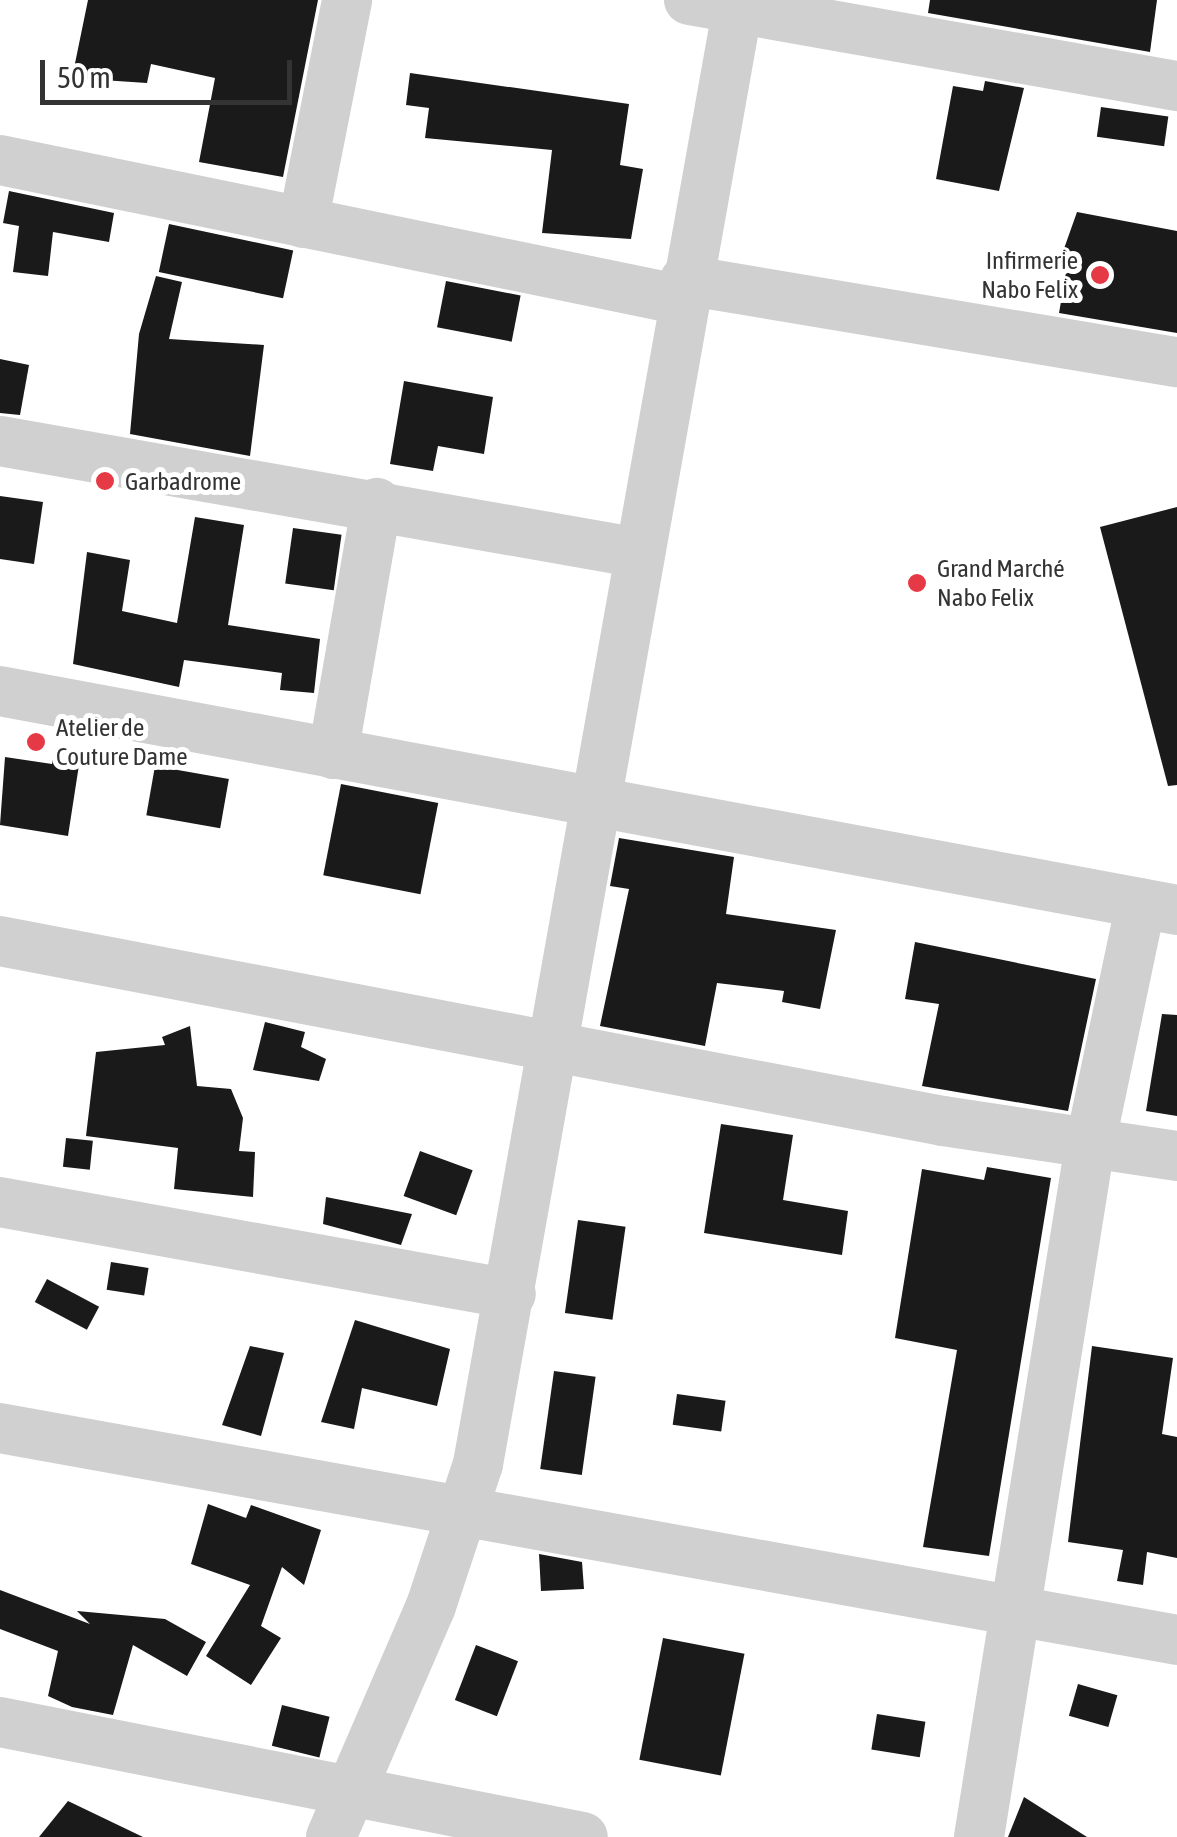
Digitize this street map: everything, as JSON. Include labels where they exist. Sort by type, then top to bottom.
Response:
[{"type":"street","points":[[303,223],[347,0]]},
{"type":"street","points":[[331,1837],[468,1506],[558,1049],[592,805],[683,290],[722,3],[1177,86]]},
{"type":"street","points":[[0,160],[303,223],[683,290],[1177,362]]},
{"type":"street","points":[[0,440],[378,503],[634,552]]},
{"type":"street","points":[[333,754],[378,503]]},
{"type":"street","points":[[0,691],[592,805],[1159,906],[1090,1145],[1021,1611],[978,1837]]},
{"type":"street","points":[[0,941],[558,1049],[1090,1145],[1177,1156]]},
{"type":"street","points":[[0,1202],[511,1294]]},
{"type":"street","points":[[0,1428],[468,1506],[1177,1640]]},
{"type":"street","points":[[0,1722],[583,1837]]},
{"type":"building","points":[[88,0],[318,0],[283,177],[199,162],[215,78],[151,64],[147,83],[72,78]]},
{"type":"building","points":[[930,0],[1157,0],[1150,52],[928,13]]},
{"type":"building","points":[[410,73],[629,104],[620,165],[643,169],[631,239],[542,233],[552,150],[425,138],[429,108],[406,105]]},
{"type":"building","points":[[985,81],[1024,88],[999,191],[936,179],[953,86],[983,91]]},
{"type":"building","points":[[1101,107],[1168,116],[1164,146],[1097,137]]},
{"type":"building","points":[[9,191],[114,213],[109,242],[53,232],[48,276],[13,272],[19,226],[3,223]]},
{"type":"building","name":"Infirmerie Nabo Felix","points":[[1077,212],[1177,231],[1177,333],[1059,313],[1068,261],[1060,260]]},
{"type":"building","points":[[169,224],[293,250],[283,298],[159,272]]},
{"type":"building","points":[[156,276],[182,282],[169,339],[264,345],[250,456],[130,434],[139,334]]},
{"type":"building","points":[[446,281],[521,296],[512,342],[437,327]]},
{"type":"building","points":[[0,359],[29,365],[20,415],[0,413]]},
{"type":"building","points":[[404,381],[493,397],[484,454],[438,446],[433,471],[390,464]]},
{"type":"building","points":[[0,496],[43,502],[34,564],[0,559]]},
{"type":"building","points":[[1177,507],[1177,785],[1168,786],[1100,527]]},
{"type":"building","points":[[195,517],[244,525],[228,625],[320,639],[314,693],[280,690],[282,673],[184,660],[179,687],[73,664],[87,552],[130,560],[122,611],[177,623]]},
{"type":"building","points":[[293,528],[342,535],[334,590],[285,583]]},
{"type":"building","points":[[55,748],[81,752],[68,836],[0,825],[5,757],[52,764]]},
{"type":"building","points":[[155,766],[229,779],[220,828],[146,815]]},
{"type":"building","points":[[341,784],[438,803],[420,894],[323,875]]},
{"type":"building","points":[[619,838],[734,857],[726,914],[836,930],[820,1009],[782,1002],[784,991],[717,983],[705,1046],[600,1026],[629,889],[610,886]]},
{"type":"building","points":[[915,942],[1096,979],[1068,1111],[922,1086],[939,1004],[905,999]]},
{"type":"building","points":[[1162,1014],[1177,1015],[1177,1116],[1146,1111]]},
{"type":"building","points":[[265,1022],[305,1032],[301,1047],[326,1059],[319,1081],[253,1070]]},
{"type":"building","points":[[190,1026],[197,1086],[231,1089],[243,1118],[239,1151],[255,1152],[253,1197],[174,1189],[178,1148],[86,1136],[96,1052],[165,1045],[162,1037]]},
{"type":"building","points":[[721,1124],[793,1135],[783,1200],[848,1211],[842,1255],[704,1233]]},
{"type":"building","points":[[66,1138],[93,1141],[90,1170],[63,1167]]},
{"type":"building","points":[[420,1151],[473,1170],[456,1215],[404,1196]]},
{"type":"building","points":[[987,1167],[1051,1178],[989,1556],[923,1547],[957,1350],[895,1338],[922,1169],[984,1180]]},
{"type":"building","points":[[326,1197],[412,1214],[401,1245],[323,1224]]},
{"type":"building","points":[[578,1220],[626,1227],[612,1320],[565,1313]]},
{"type":"building","points":[[111,1262],[149,1268],[144,1296],[107,1290]]},
{"type":"building","points":[[47,1279],[99,1307],[87,1330],[35,1302]]},
{"type":"building","points":[[355,1320],[450,1349],[437,1406],[362,1388],[354,1429],[321,1422]]},
{"type":"building","points":[[250,1346],[284,1353],[261,1436],[222,1425]]},
{"type":"building","points":[[1092,1346],[1173,1358],[1162,1434],[1177,1437],[1177,1558],[1147,1552],[1143,1585],[1117,1581],[1123,1550],[1068,1542]]},
{"type":"building","points":[[554,1371],[596,1377],[582,1475],[540,1469]]},
{"type":"building","points":[[677,1394],[726,1401],[721,1432],[673,1425]]},
{"type":"building","points":[[208,1504],[246,1518],[251,1505],[321,1530],[304,1585],[282,1567],[261,1626],[281,1638],[251,1685],[206,1656],[250,1585],[191,1564]]},
{"type":"building","points":[[539,1554],[582,1562],[584,1589],[541,1591]]},
{"type":"building","points":[[0,1590],[90,1624],[77,1611],[165,1619],[206,1642],[187,1676],[133,1645],[113,1715],[72,1707],[48,1696],[58,1651],[0,1629]]},
{"type":"building","points":[[663,1638],[744,1654],[721,1776],[639,1760]]},
{"type":"building","points":[[476,1645],[518,1661],[497,1716],[455,1700]]},
{"type":"building","points":[[1078,1684],[1117,1695],[1108,1727],[1069,1716]]},
{"type":"building","points":[[282,1705],[330,1717],[319,1758],[272,1746]]},
{"type":"building","points":[[877,1714],[925,1722],[920,1757],[871,1750]]},
{"type":"building","points":[[1024,1797],[1087,1837],[1008,1837]]},
{"type":"building","points":[[68,1801],[143,1837],[39,1837]]},
{"type":"place","name":"Infirmerie Nabo Felix","points":[[1100,275]]},
{"type":"place","name":"Garbadrome","points":[[105,481]]},
{"type":"place","name":"Grand Marché Nabo Felix","points":[[917,583]]},
{"type":"place","name":"Atelier de Couture Dame","points":[[36,742]]}]
